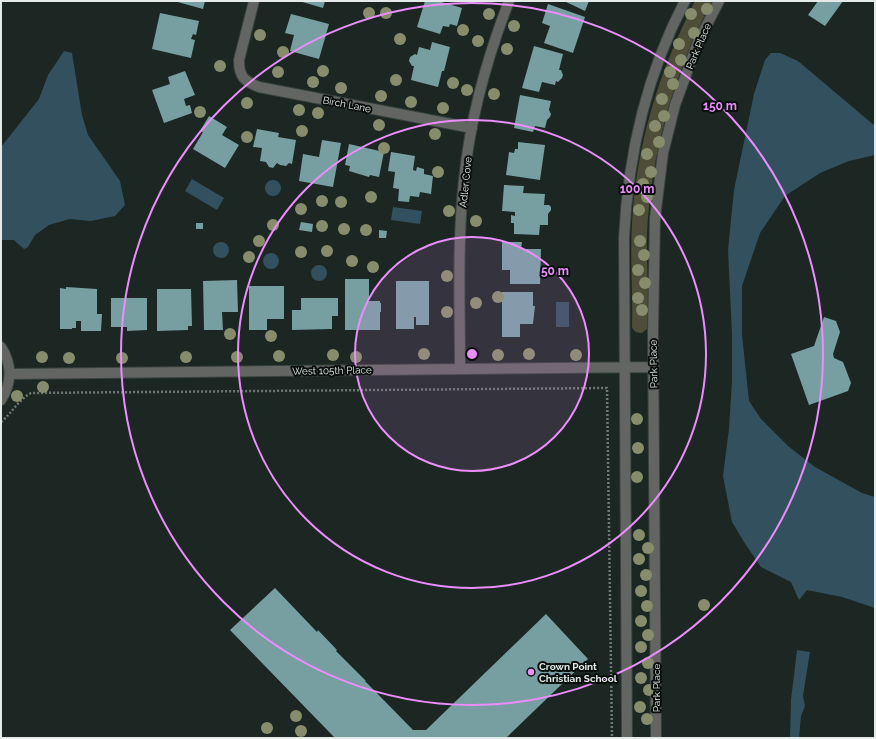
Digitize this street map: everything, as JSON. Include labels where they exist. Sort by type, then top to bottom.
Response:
[{"type":"street","name":"Birch Lane","points":[[254,1],[239,60],[239,68],[242,77],[249,83],[259,87],[472,128]]},
{"type":"street","name":"Adler Cove","points":[[460,368],[461,216],[464,181],[474,113],[498,29],[509,1]]},
{"type":"street","points":[[627,738],[624,238],[630,170],[639,122],[662,51],[685,1]]},
{"type":"street","name":"Park Place","points":[[656,738],[653,239],[656,198],[668,129],[683,81],[706,26],[719,1]]},
{"type":"street","points":[[1,347],[7,360],[10,374],[7,388],[1,400]]},
{"type":"street","name":"West 105th Place","points":[[10,374],[654,367]]},
{"type":"path","points":[[1,422],[7,417],[22,398],[31,393],[607,388],[612,738]]},
{"type":"green space","points":[[695,1],[712,1],[686,56],[659,143],[649,203],[647,234],[647,329],[642,333],[639,333],[632,327],[631,250],[634,195],[638,166],[644,138],[660,82],[682,27]]},
{"type":"water","points":[[64,51],[72,53],[82,115],[88,135],[120,181],[125,205],[115,216],[91,221],[70,219],[49,225],[35,235],[28,247],[24,249],[14,240],[2,240],[1,238],[1,147],[39,99],[48,75]]},
{"type":"water","points":[[771,53],[780,53],[798,61],[875,126],[875,155],[849,161],[820,173],[785,196],[760,233],[742,286],[742,335],[749,401],[761,419],[788,446],[815,467],[862,493],[875,497],[875,608],[842,597],[807,590],[799,600],[791,582],[761,567],[732,522],[723,476],[729,429],[732,381],[732,334],[728,250],[734,190],[754,94],[765,60]]},
{"type":"water","points":[[192,179],[224,198],[217,210],[185,191]]},
{"type":"water","points":[[270,180],[276,180],[281,185],[279,194],[276,196],[270,196],[265,191],[265,185]]},
{"type":"water","points":[[393,207],[422,211],[420,224],[391,220]]},
{"type":"water","points":[[218,242],[224,242],[229,247],[227,256],[224,258],[218,258],[213,253],[213,247]]},
{"type":"water","points":[[268,253],[274,253],[279,258],[277,267],[274,269],[268,269],[263,264],[263,258]]},
{"type":"water","points":[[316,265],[322,265],[327,270],[325,279],[322,281],[316,281],[311,276],[311,270]]},
{"type":"water","points":[[556,302],[569,302],[569,327],[556,327]]},
{"type":"water","points":[[797,650],[810,652],[803,696],[805,706],[801,716],[799,738],[790,738],[791,700]]},
{"type":"building","points":[[174,1],[205,1],[203,9]]},
{"type":"building","points":[[299,1],[325,1],[323,8]]},
{"type":"building","points":[[425,1],[438,1],[462,8],[457,26],[450,24],[449,27],[443,26],[440,34],[417,27]]},
{"type":"building","points":[[564,1],[589,1],[585,11]]},
{"type":"building","points":[[818,1],[843,1],[825,26],[808,15]]},
{"type":"building","points":[[548,4],[585,17],[573,53],[544,43],[550,26],[542,23]]},
{"type":"building","points":[[160,13],[199,21],[196,35],[193,34],[191,39],[195,40],[191,58],[152,49]]},
{"type":"building","points":[[291,14],[329,24],[319,59],[290,51],[294,35],[285,33]]},
{"type":"building","points":[[432,42],[450,47],[438,87],[411,80],[414,66],[412,66],[409,61],[410,57],[415,54],[417,55],[419,47],[430,50]]},
{"type":"building","points":[[534,46],[563,54],[559,70],[561,70],[563,75],[562,78],[558,82],[556,81],[555,85],[542,82],[539,92],[522,88]]},
{"type":"building","points":[[185,71],[195,95],[184,99],[186,106],[190,105],[192,113],[164,123],[152,90],[170,84],[168,77]]},
{"type":"building","points":[[520,95],[551,101],[549,110],[551,114],[547,120],[545,128],[535,126],[533,132],[514,128]]},
{"type":"building","points":[[209,116],[227,127],[222,135],[239,145],[225,168],[193,149],[203,132],[200,131]]},
{"type":"building","points":[[257,129],[279,133],[278,137],[296,140],[292,164],[289,163],[286,166],[277,163],[273,168],[269,167],[266,162],[260,161],[262,148],[253,147]]},
{"type":"building","points":[[322,140],[341,143],[333,187],[299,181],[303,154],[319,157]]},
{"type":"building","points":[[518,142],[545,145],[540,180],[506,175],[509,152],[514,153],[515,149],[518,149]]},
{"type":"building","points":[[349,144],[384,152],[379,177],[370,175],[369,177],[349,171],[350,166],[345,165]]},
{"type":"building","points":[[391,152],[415,156],[413,170],[416,171],[417,167],[424,169],[424,174],[433,176],[431,194],[420,192],[419,197],[410,196],[409,202],[398,201],[399,189],[393,188],[395,172],[388,171]]},
{"type":"building","points":[[504,185],[524,186],[523,193],[545,194],[544,205],[549,205],[551,210],[548,214],[548,225],[540,225],[539,235],[514,234],[514,223],[511,223],[511,215],[515,216],[515,212],[502,211]]},
{"type":"building","points":[[301,222],[313,224],[312,232],[299,230]]},
{"type":"building","points":[[196,223],[203,223],[203,229],[196,229]]},
{"type":"building","points":[[379,230],[387,231],[386,238],[379,238]]},
{"type":"building","points":[[502,242],[522,242],[521,249],[541,249],[540,284],[510,284],[510,270],[502,270]]},
{"type":"building","points":[[345,279],[369,279],[369,301],[380,301],[381,303],[380,330],[345,330]]},
{"type":"building","points":[[237,280],[238,312],[222,312],[223,330],[204,330],[203,281]]},
{"type":"building","points":[[396,281],[429,281],[429,325],[416,325],[416,317],[414,317],[414,329],[396,329]]},
{"type":"building","points":[[249,286],[284,286],[284,319],[267,319],[267,330],[249,330]]},
{"type":"building","points":[[66,287],[97,289],[97,314],[102,314],[101,331],[81,331],[81,321],[76,321],[76,328],[60,329],[60,288],[66,289]]},
{"type":"building","points":[[157,289],[191,289],[192,326],[188,326],[188,330],[157,331]]},
{"type":"building","points":[[502,292],[533,292],[533,306],[535,306],[533,324],[520,324],[520,337],[502,337]]},
{"type":"building","points":[[111,298],[147,298],[147,330],[127,331],[127,327],[111,327]]},
{"type":"building","points":[[301,298],[338,298],[338,316],[332,316],[332,329],[292,330],[292,310],[301,310]]},
{"type":"building","points":[[824,317],[836,321],[840,332],[833,354],[834,358],[843,362],[851,383],[848,391],[809,405],[791,354],[814,346]]},
{"type":"building","name":"Crown Point Christian School","points":[[275,588],[317,632],[318,630],[337,650],[336,651],[413,730],[426,730],[546,614],[588,659],[506,738],[335,738],[230,630]]},
{"type":"place","name":"Crown Point Christian School","points":[[531,672]]}]
